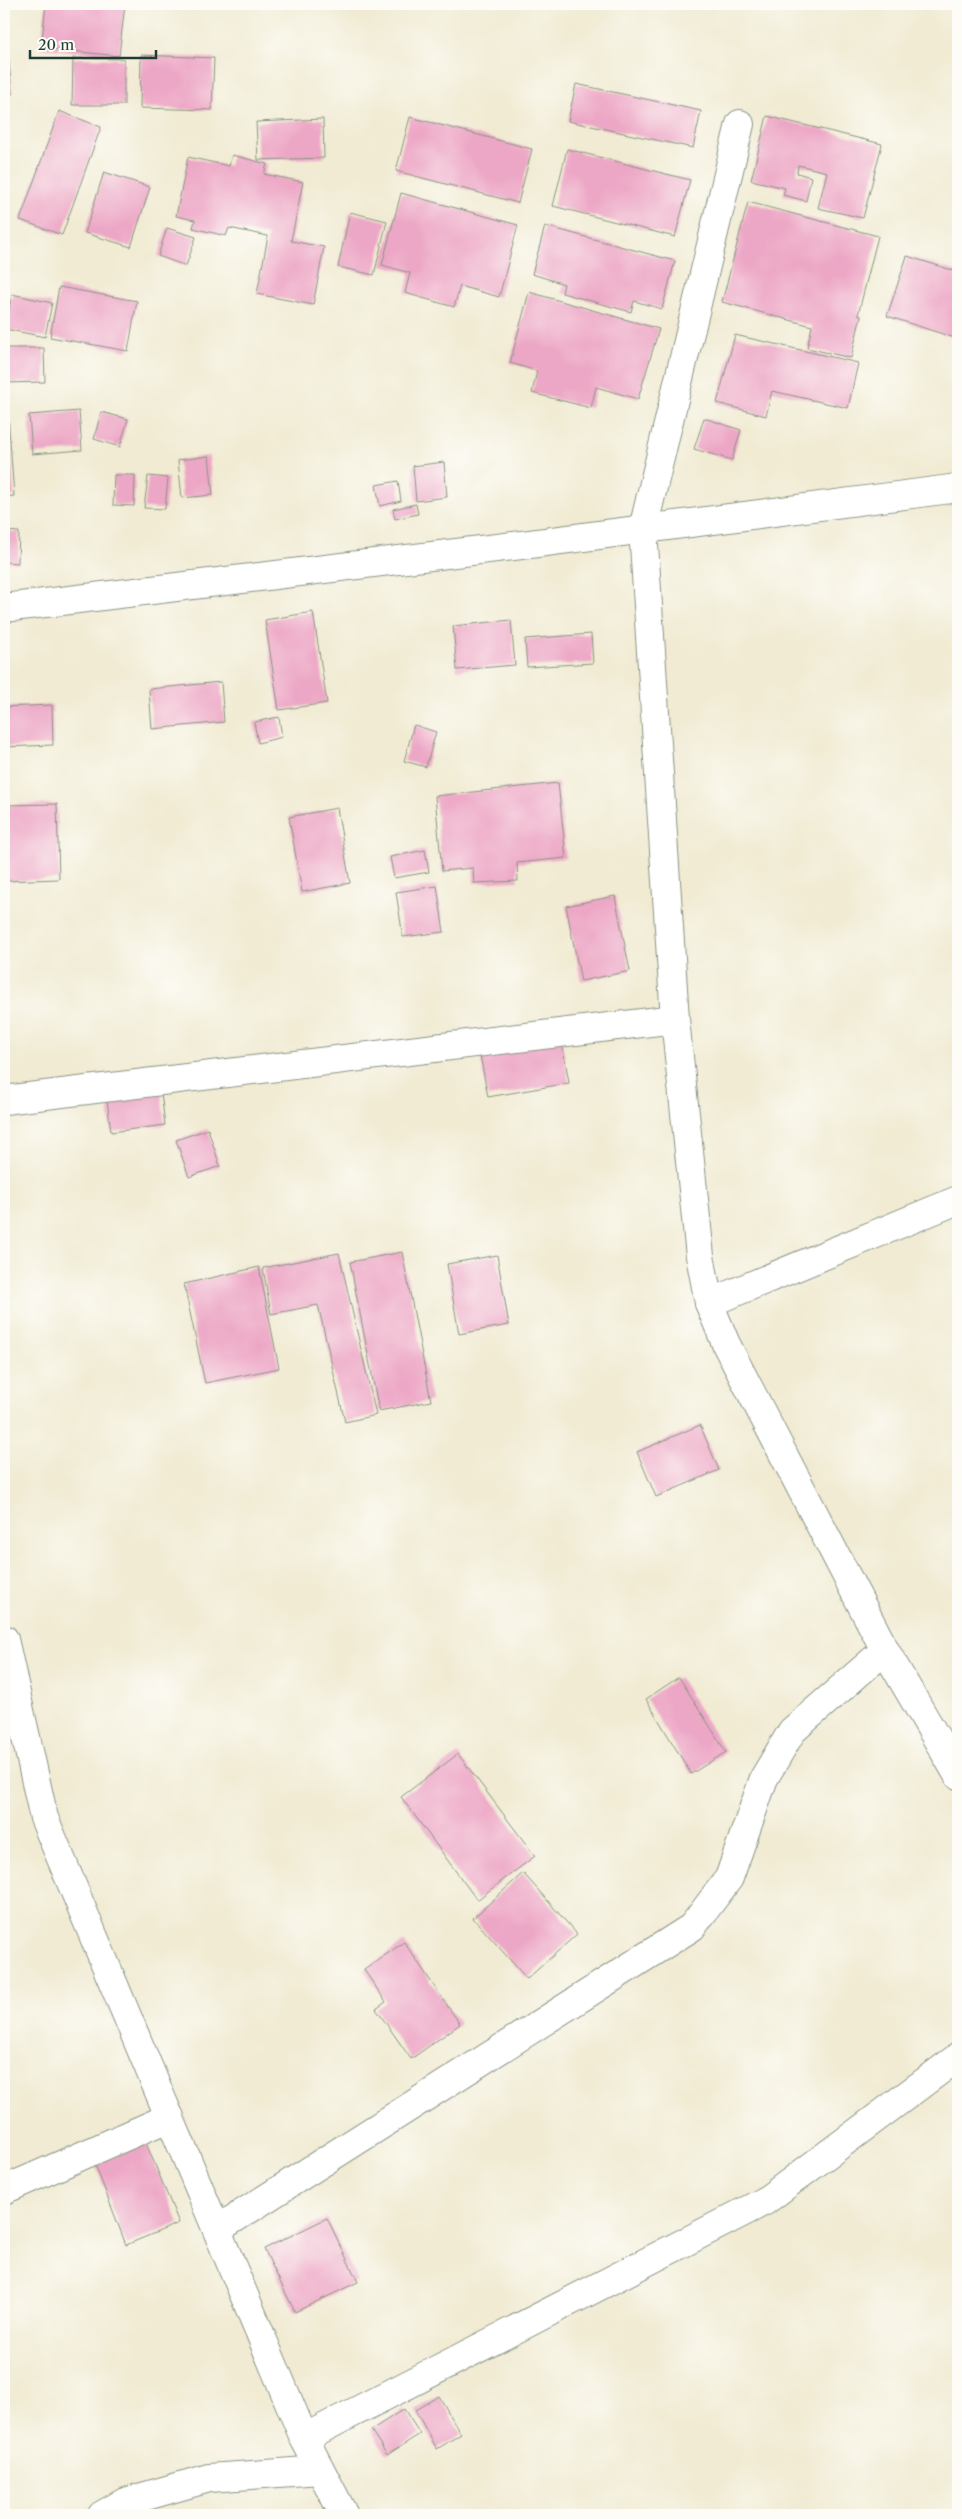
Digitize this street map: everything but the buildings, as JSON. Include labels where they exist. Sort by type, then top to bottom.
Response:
[{"type":"street","points":[[740,124],[643,529],[675,1019],[700,1256],[709,1303],[726,1344],[885,1650],[958,1776]]},
{"type":"street","points":[[4,608],[958,488]]},
{"type":"street","points":[[4,1100],[675,1019]]},
{"type":"street","points":[[709,1303],[958,1200]]},
{"type":"street","points":[[4,1639],[44,1818],[218,2229],[304,2438],[344,2515]]},
{"type":"street","points":[[218,2229],[692,1927],[729,1878],[764,1778],[792,1731],[885,1650]]},
{"type":"street","points":[[304,2438],[765,2201],[958,2056]]},
{"type":"street","points":[[4,2190],[170,2117]]},
{"type":"street","points":[[102,2515],[125,2502],[210,2478],[320,2470]]}]
